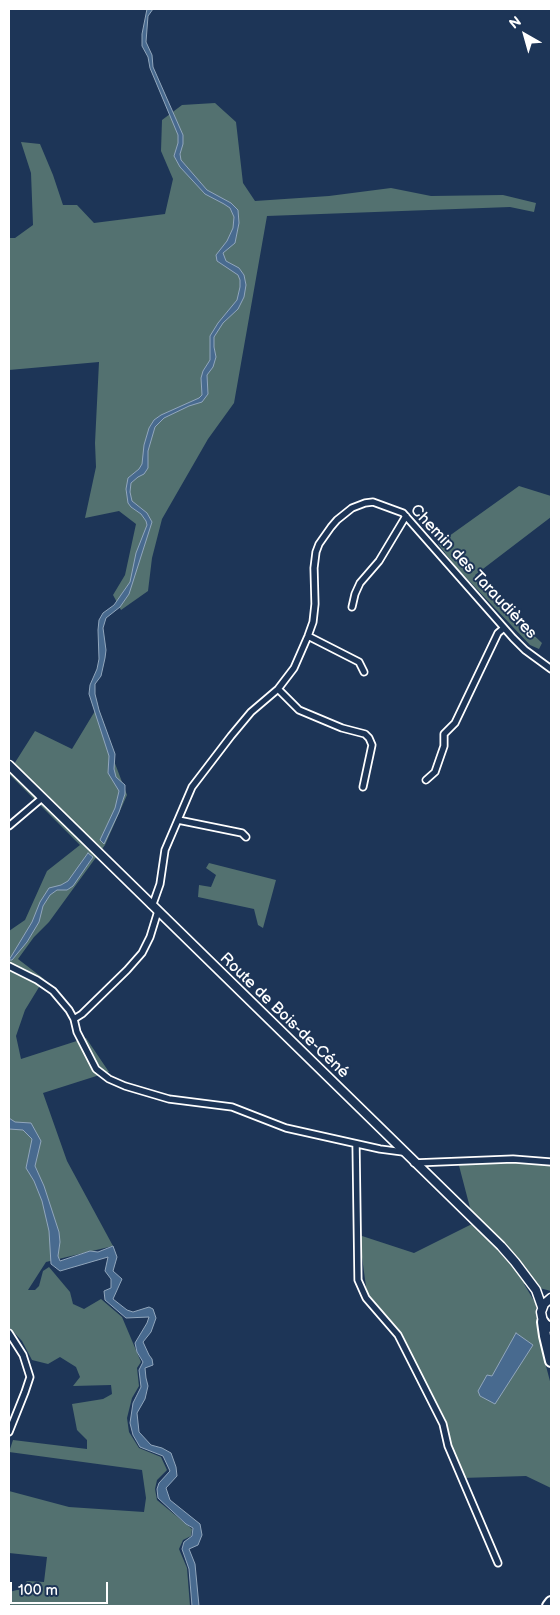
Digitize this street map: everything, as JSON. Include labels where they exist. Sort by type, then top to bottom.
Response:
[{"type":"highway","points":[[547,1325],[545,1336],[551,1361]]},
{"type":"highway","points":[[548,1606],[551,1602]]},
{"type":"street","name":"Chemin des Taraudières","points":[[151,904],[160,884],[166,850],[192,787],[251,712],[278,689],[294,668],[308,636],[314,614],[316,552],[319,544],[331,527],[352,508],[365,503],[380,504],[398,510],[406,516],[504,628],[525,650],[551,669]]},
{"type":"street","points":[[352,607],[360,583],[379,561],[406,516]]},
{"type":"street","points":[[426,780],[435,772],[444,746],[444,734],[455,723],[498,633],[504,628]]},
{"type":"street","points":[[308,636],[359,662],[364,672]]},
{"type":"street","points":[[278,689],[299,710],[342,728],[365,734],[370,738],[372,745],[363,787]]},
{"type":"street","name":"Route de Bois-de-Céné","points":[[9,765],[500,1246],[536,1290]]},
{"type":"street","points":[[9,826],[42,798]]},
{"type":"street","points":[[178,820],[242,833],[246,837]]},
{"type":"street","points":[[74,1019],[82,1014],[128,970],[142,953],[150,937],[158,911]]},
{"type":"street","points":[[9,966],[37,980],[53,992],[69,1010],[86,1053],[96,1069],[109,1079],[125,1086],[169,1099],[232,1107],[286,1128],[356,1144],[403,1152]]},
{"type":"street","points":[[356,1144],[358,1280],[366,1298],[398,1334],[439,1415],[448,1446],[498,1563]]},
{"type":"street","points":[[414,1163],[513,1159],[551,1162]]},
{"type":"street","points":[[536,1290],[551,1298],[542,1307]]},
{"type":"street","points":[[536,1290],[542,1307],[541,1312],[547,1325]]},
{"type":"street","points":[[9,1333],[24,1355],[30,1377],[9,1432]]},
{"type":"green space","points":[[215,103],[236,122],[243,183],[255,201],[329,196],[391,188],[431,196],[503,195],[536,203],[534,212],[510,207],[267,216],[234,403],[208,439],[162,519],[152,558],[148,591],[121,610],[113,595],[125,575],[136,524],[119,511],[85,518],[96,467],[95,443],[99,362],[9,370],[9,238],[15,238],[33,225],[31,173],[21,142],[40,144],[63,205],[77,205],[94,223],[165,214],[173,179],[161,151],[162,120],[182,105]]},
{"type":"green space","points":[[519,486],[551,496],[551,517],[475,575],[479,583],[542,643],[539,649],[530,645],[456,567],[438,544]]},
{"type":"green space","points":[[95,711],[127,795],[105,845],[49,922],[34,937],[18,959],[44,979],[25,1010],[16,1036],[21,1059],[86,1038],[109,1072],[43,1093],[67,1161],[113,1246],[46,1262],[28,1290],[35,1290],[39,1286],[43,1271],[49,1267],[70,1292],[73,1304],[84,1309],[101,1299],[122,1317],[141,1362],[137,1368],[139,1386],[132,1398],[127,1418],[129,1432],[139,1448],[161,1457],[167,1470],[157,1480],[155,1489],[157,1500],[192,1529],[191,1536],[183,1540],[179,1549],[187,1568],[190,1606],[9,1606],[9,1592],[21,1589],[27,1581],[44,1582],[47,1557],[9,1553],[9,1491],[69,1507],[144,1512],[146,1498],[142,1470],[9,1452],[13,1440],[87,1449],[87,1440],[77,1430],[72,1404],[103,1399],[112,1394],[111,1385],[73,1386],[80,1377],[76,1367],[60,1357],[48,1364],[32,1360],[22,1341],[9,1327],[9,931],[25,920],[47,871],[80,845],[9,772],[35,731],[72,749]]},
{"type":"green space","points":[[209,863],[276,880],[263,928],[258,925],[254,909],[198,897],[199,885],[211,887],[216,875],[206,868]]},
{"type":"green space","points":[[457,1158],[551,1160],[551,1291],[524,1284],[536,1304],[542,1351],[551,1385],[551,1488],[526,1476],[462,1478],[409,1349],[367,1294],[359,1235],[414,1253],[474,1223]]},
{"type":"water","points":[[147,9],[153,9],[148,16],[146,42],[152,55],[153,67],[183,135],[181,160],[207,190],[231,203],[238,210],[239,223],[235,243],[223,253],[226,261],[239,268],[244,275],[246,285],[244,297],[238,309],[223,323],[214,337],[216,357],[213,367],[207,375],[208,394],[202,402],[164,418],[155,427],[148,451],[148,468],[144,474],[131,483],[132,501],[147,513],[152,522],[129,594],[120,607],[106,618],[103,628],[106,650],[101,676],[95,684],[95,694],[115,754],[114,769],[116,777],[125,785],[125,794],[119,812],[104,844],[100,840],[115,808],[119,791],[108,773],[109,756],[89,694],[90,685],[99,659],[99,620],[103,613],[114,605],[130,582],[136,553],[147,525],[141,514],[128,503],[126,489],[128,478],[142,464],[144,445],[149,428],[154,420],[202,395],[201,378],[210,360],[210,336],[237,300],[240,287],[238,275],[217,261],[216,255],[227,241],[233,228],[234,217],[230,208],[205,194],[180,167],[174,156],[178,135],[142,46],[142,34]]},
{"type":"water","points":[[88,853],[93,857],[73,886],[67,890],[57,890],[50,895],[43,906],[39,922],[27,942],[12,960],[9,960],[32,922],[40,902],[49,888],[68,881]]},
{"type":"water","points":[[9,1118],[15,1122],[31,1123],[41,1141],[35,1166],[44,1186],[59,1232],[58,1256],[60,1261],[90,1251],[98,1252],[113,1246],[117,1257],[113,1271],[122,1279],[113,1299],[127,1310],[133,1312],[149,1307],[153,1309],[156,1318],[151,1332],[143,1342],[153,1365],[145,1368],[148,1386],[145,1399],[137,1413],[139,1432],[151,1445],[171,1453],[177,1476],[166,1488],[170,1500],[200,1524],[202,1535],[198,1545],[189,1549],[195,1564],[199,1606],[192,1606],[189,1569],[182,1549],[184,1542],[192,1536],[193,1528],[186,1524],[158,1498],[157,1489],[159,1483],[170,1471],[163,1456],[140,1447],[133,1435],[130,1423],[133,1403],[141,1387],[139,1370],[143,1362],[137,1352],[135,1343],[149,1317],[126,1318],[105,1300],[104,1291],[111,1288],[111,1279],[105,1271],[108,1257],[60,1271],[51,1264],[49,1231],[42,1201],[34,1181],[26,1168],[32,1139],[23,1130],[9,1129]]},
{"type":"water","points":[[516,1333],[533,1345],[495,1404],[480,1396],[478,1391],[487,1375],[492,1376]]}]
